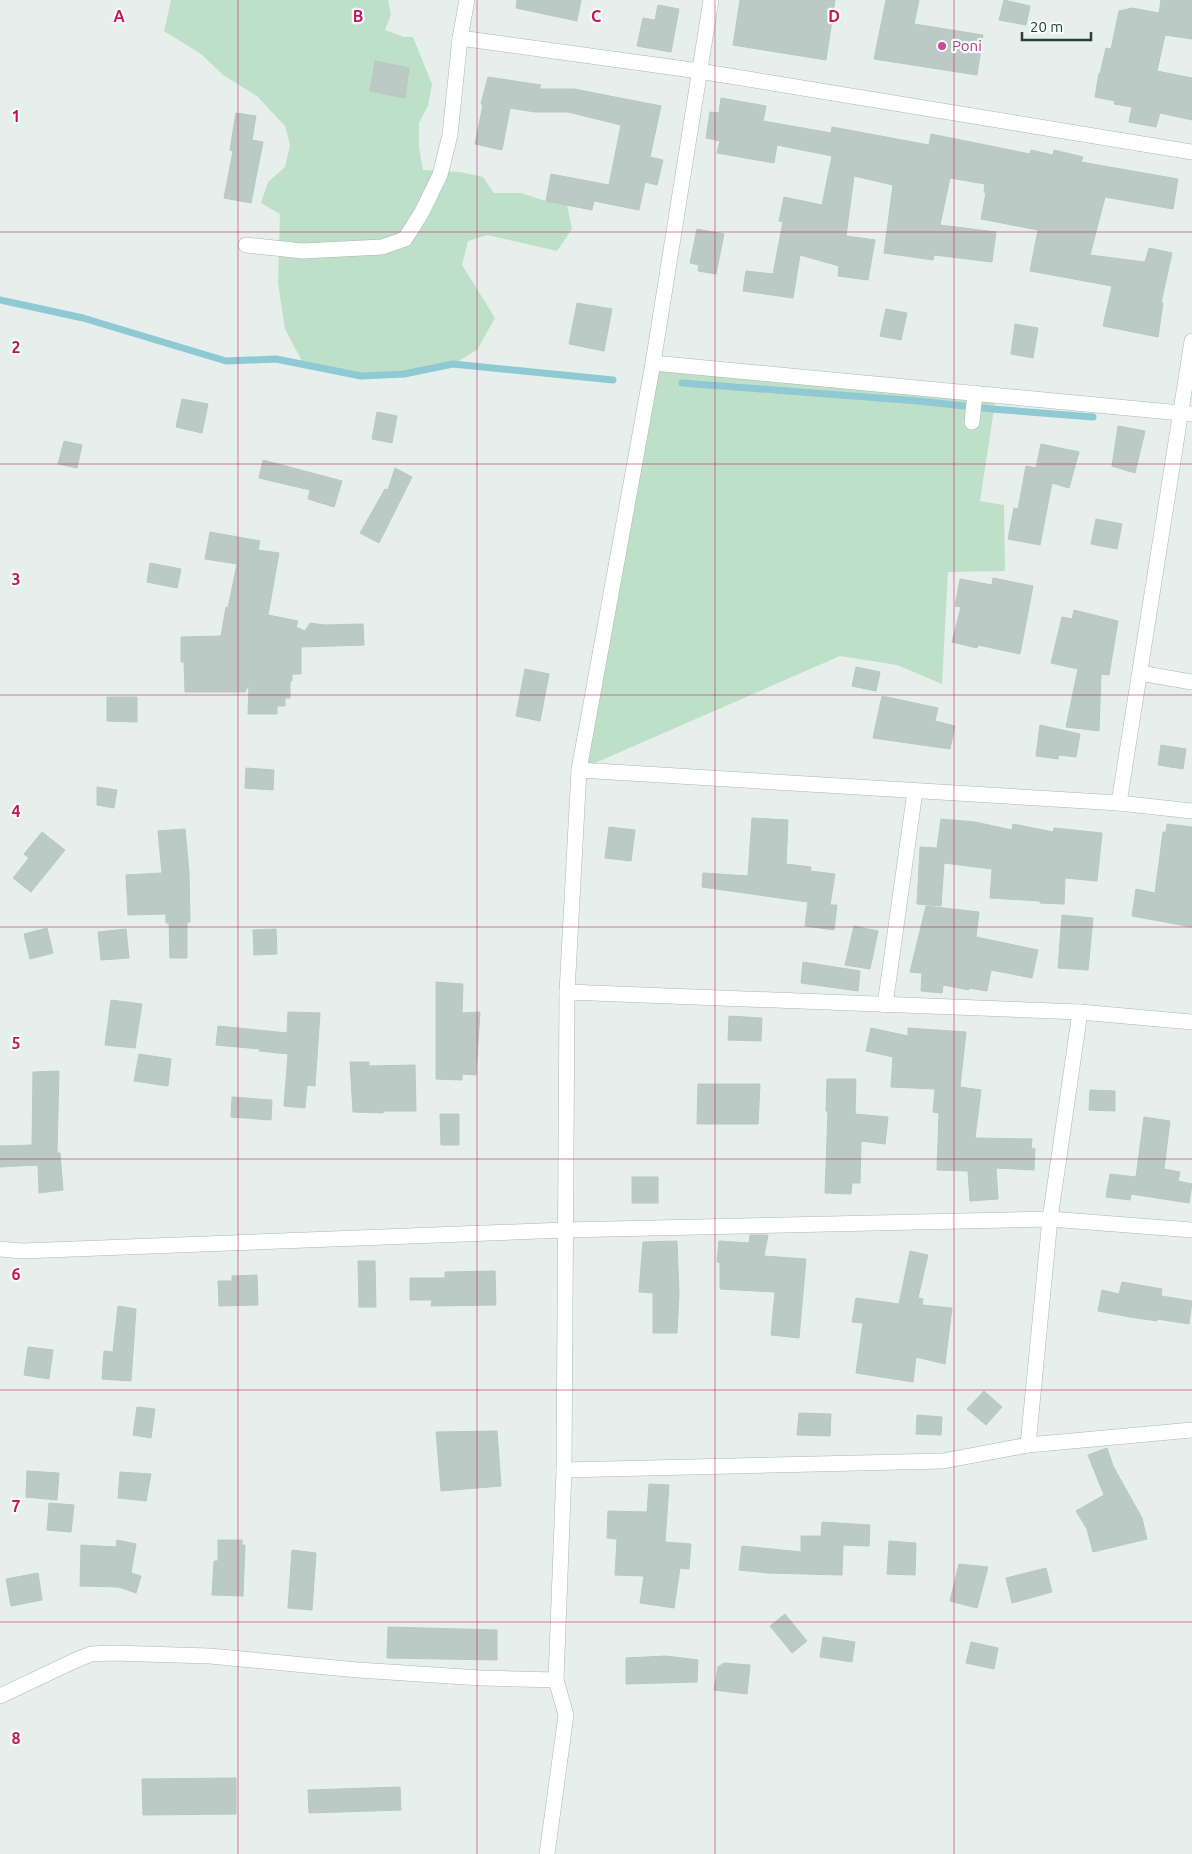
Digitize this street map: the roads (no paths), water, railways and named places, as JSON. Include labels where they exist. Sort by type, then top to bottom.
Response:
[{"type":"street","points":[[246,245],[303,251],[382,247],[405,239],[422,212],[440,174],[450,135],[460,38],[467,0]]},
{"type":"street","points":[[547,1854],[566,1715],[556,1680],[564,1470],[567,992],[579,770],[653,363],[711,0]]},
{"type":"street","points":[[460,38],[699,71],[1192,152]]},
{"type":"street","points":[[1119,804],[1186,413],[1192,341]]},
{"type":"street","points":[[653,363],[1186,413]]},
{"type":"street","points":[[972,422],[975,394]]},
{"type":"street","points":[[1140,673],[1192,682]]},
{"type":"street","points":[[579,770],[1119,804],[1192,812]]},
{"type":"street","points":[[885,1005],[916,791]]},
{"type":"street","points":[[567,992],[1080,1012],[1192,1022]]},
{"type":"street","points":[[1028,1445],[1050,1219],[1080,1012]]},
{"type":"street","points":[[0,1249],[22,1251],[565,1230],[1050,1219],[1192,1230]]},
{"type":"street","points":[[564,1470],[943,1460],[1028,1445],[1192,1430]]},
{"type":"street","points":[[0,1696],[91,1654],[112,1653],[210,1656],[358,1670],[481,1678],[556,1680]]},
{"type":"waterway","points":[[0,300],[83,318],[226,361],[276,359],[361,376],[404,374],[453,364],[613,380]]},
{"type":"waterway","points":[[682,383],[918,401],[1093,417]]},
{"type":"place","name":"Poni","points":[[942,46]]}]
